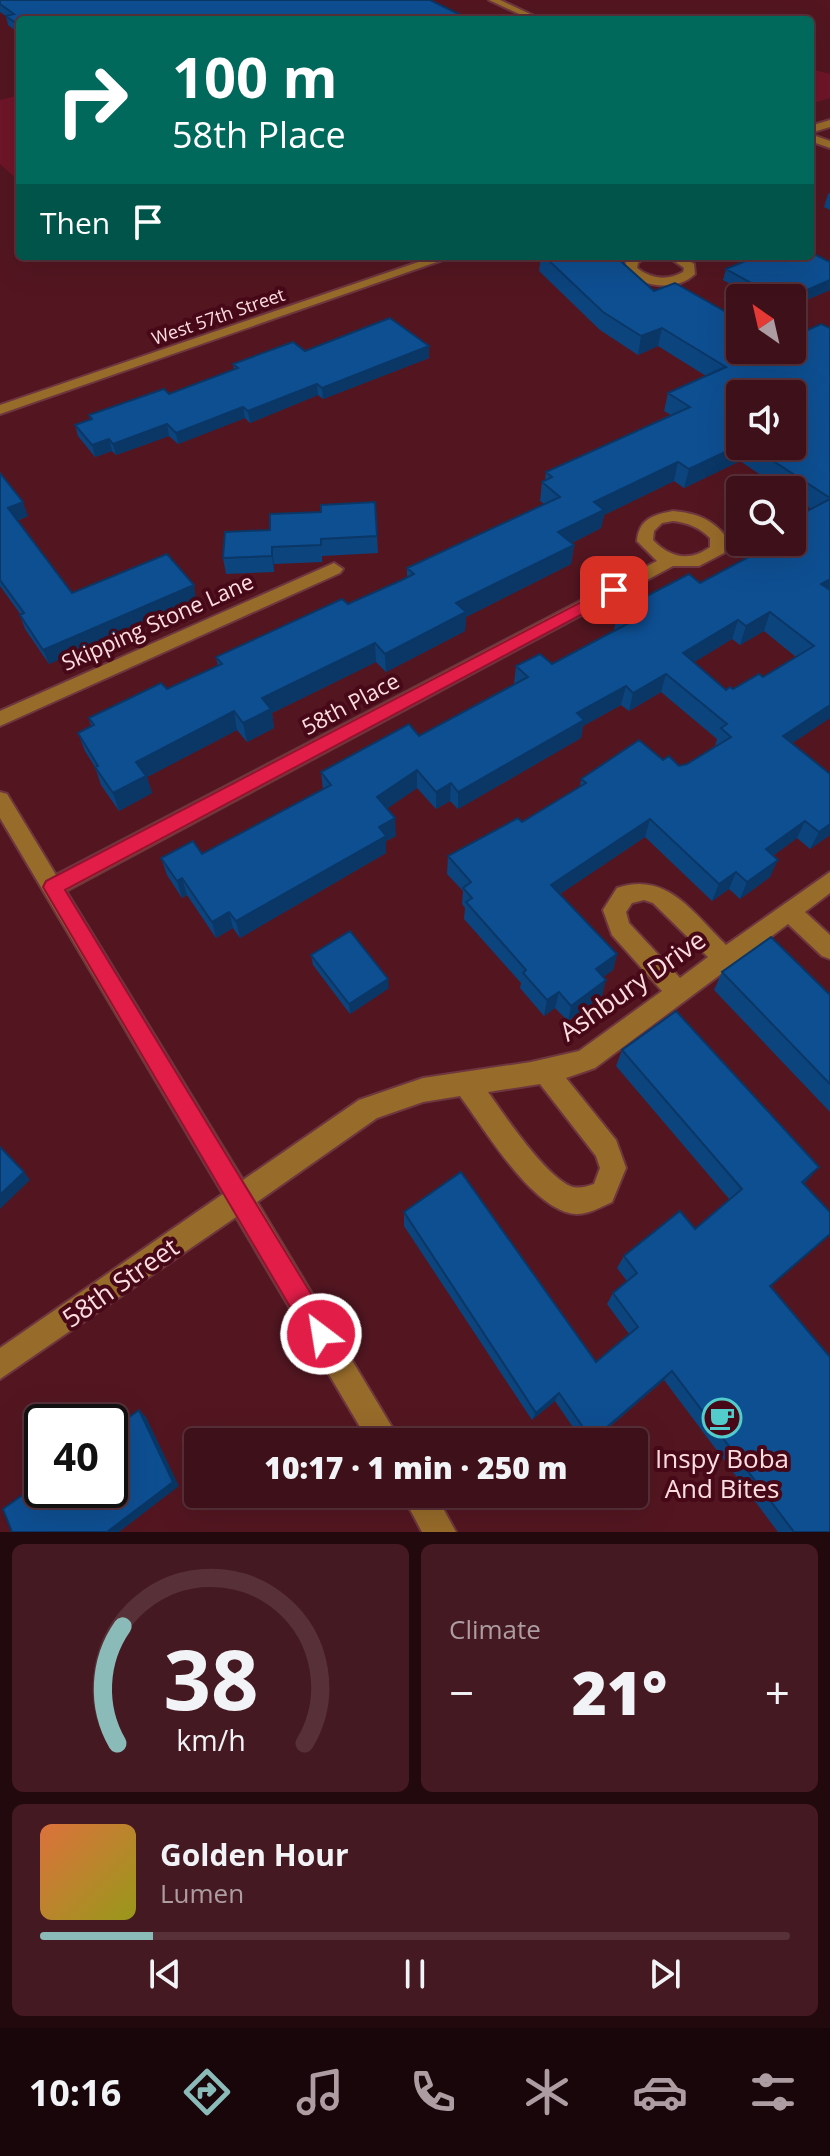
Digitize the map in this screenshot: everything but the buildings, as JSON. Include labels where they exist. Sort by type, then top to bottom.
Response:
[{"type":"street","points":[[493,0],[530,16]]},
{"type":"street","name":"West 57th Street","points":[[0,410],[436,260]]},
{"type":"street","points":[[634,260],[631,269],[638,276],[667,282],[681,280],[689,274],[690,267],[679,260]]},
{"type":"street","name":"58th Place","points":[[53,887],[670,561]]},
{"type":"street","name":"Skipping Stone Lane","points":[[0,719],[334,569]]},
{"type":"street","points":[[0,800],[378,1428]]},
{"type":"street","name":"Ashbury Drive","points":[[240,1200],[368,1109],[393,1097],[428,1086],[546,1072],[586,1060],[723,957],[828,886]]},
{"type":"street","points":[[678,992],[620,928],[614,910],[625,895],[644,891],[660,896],[723,957]]},
{"type":"street","points":[[789,911],[830,949]]},
{"type":"street","points":[[465,1082],[539,1177],[567,1199],[584,1201],[603,1193],[613,1168],[607,1149],[546,1072]]},
{"type":"street","name":"58th Street","points":[[0,1365],[240,1200]]},
{"type":"street","points":[[425,1508],[440,1532]]},
{"type":"shaded area","points":[[814,70],[830,74],[830,98],[814,103]]},
{"type":"shaded area","points":[[16,96],[16,178],[0,164],[0,100]]},
{"type":"place","name":"Inspy Boba And Bites","points":[[722,1418]]},
{"type":"route","points":[[321,1334],[53,887],[614,590]]}]
